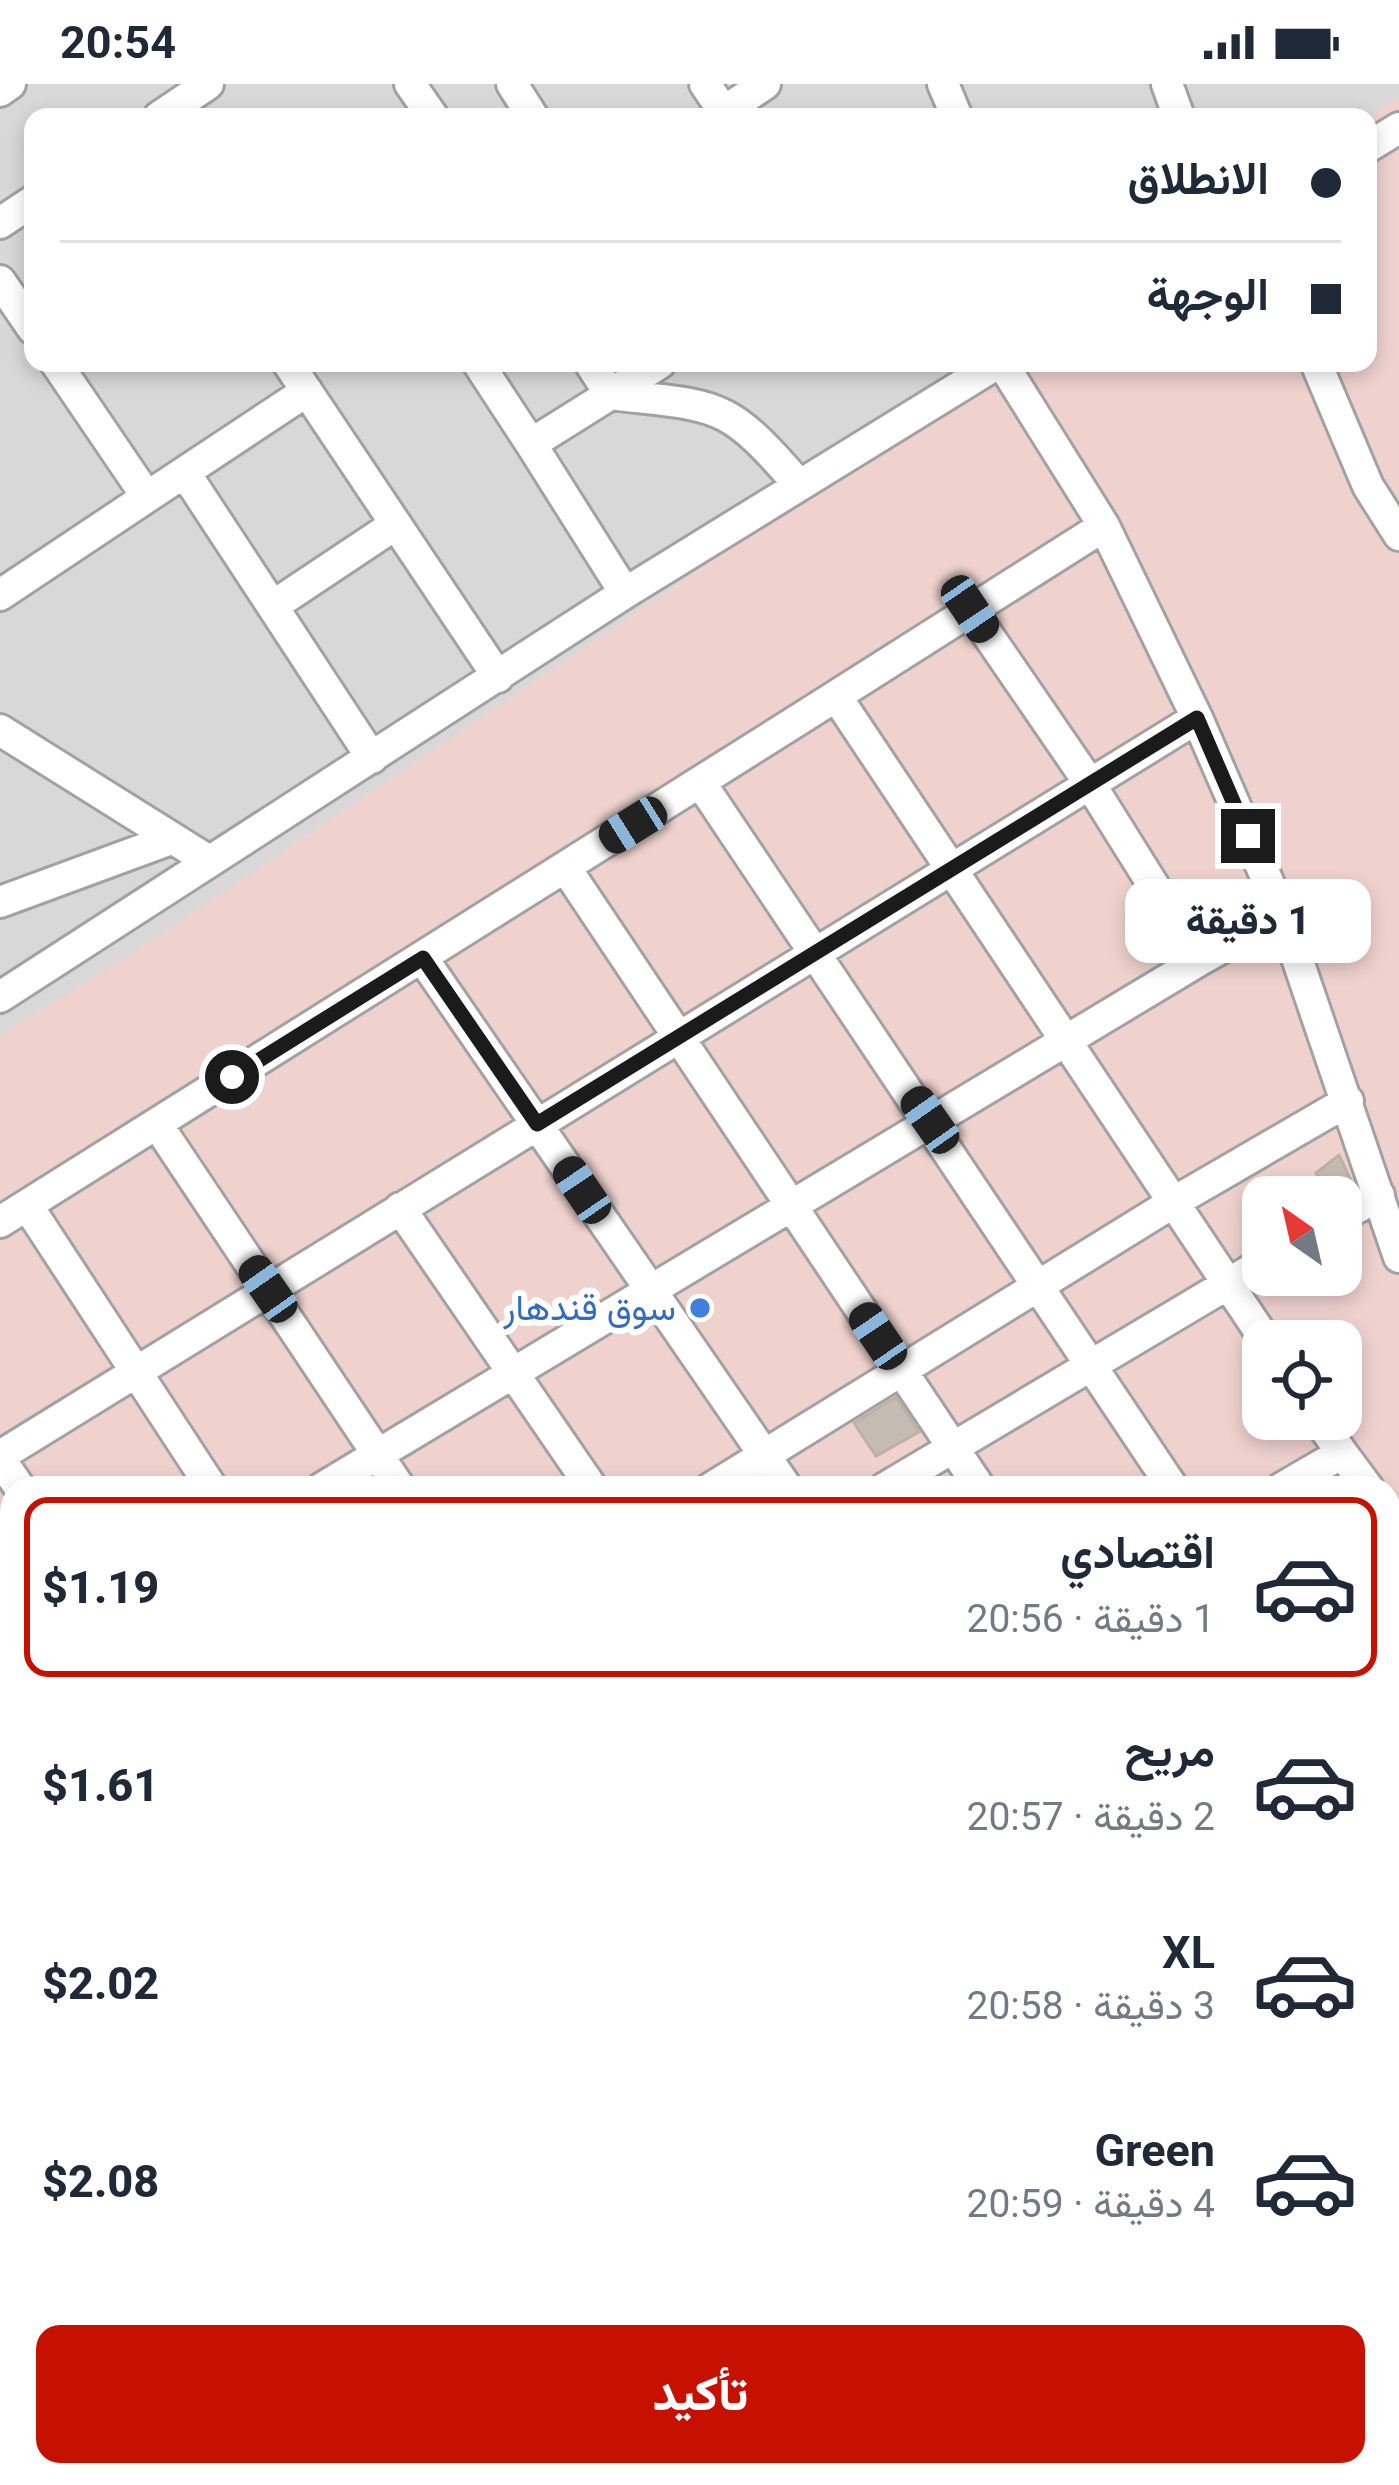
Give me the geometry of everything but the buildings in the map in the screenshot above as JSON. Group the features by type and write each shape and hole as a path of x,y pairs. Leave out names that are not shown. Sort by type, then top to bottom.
{"street":[{"path":"0,91 10,84"},
{"path":"172,108 208,84"},
{"path":"729,108 765,84"},
{"path":"0,280 24,316"},
{"path":"69,372 147,497"},
{"path":"294,372 498,677"},
{"path":"484,372 625,593"},
{"path":"596,372 610,394 719,410 753,432 799,485"},
{"path":"532,444 645,372"},
{"path":"0,997 625,593 985,372"},
{"path":"1006,372 1104,526 1197,718 1282,914 1399,1257"},
{"path":"1320,372 1368,486 1399,535"},
{"path":"0,595 307,392"},
{"path":"185,473 372,758"},
{"path":"273,606 396,524"},
{"path":"0,1222 1104,526"},
{"path":"970,609 1090,784 1200,960"},
{"path":"836,696 1252,1320"},
{"path":"0,1457 1197,718"},
{"path":"0,730 209,861"},
{"path":"700,782 1166,1476"},
{"path":"0,902 171,839"},
{"path":"565,867 972,1476"},
{"path":"341,1476 1066,1038 1282,914"},
{"path":"423,958 779,1476"},
{"path":"730,1476 1174,1202 1348,1101"},
{"path":"157,1124 392,1476"},
{"path":"1362,1205 1378,1195"},
{"path":"27,1205 204,1476"},
{"path":"400,1208 584,1476"},
{"path":"905,1476 1242,1276"},
{"path":"1333,1440 1359,1476"},
{"path":"1303,1476 1342,1453"}],"shaded area":[{"name":"سوق قندهار","path":"0,84 1399,84 1399,1476 0,1476"},
{"name":"سوق قندهار","path":"1399,96 1399,1476 0,1476 0,1035 133,953 991,372 1377,372 1377,111"}],"place":[{"name":"سوق قندهار","path":"700,1308"}],"route":[{"path":"232,1077 423,958 537,1124 1197,718 1248,836"}]}
